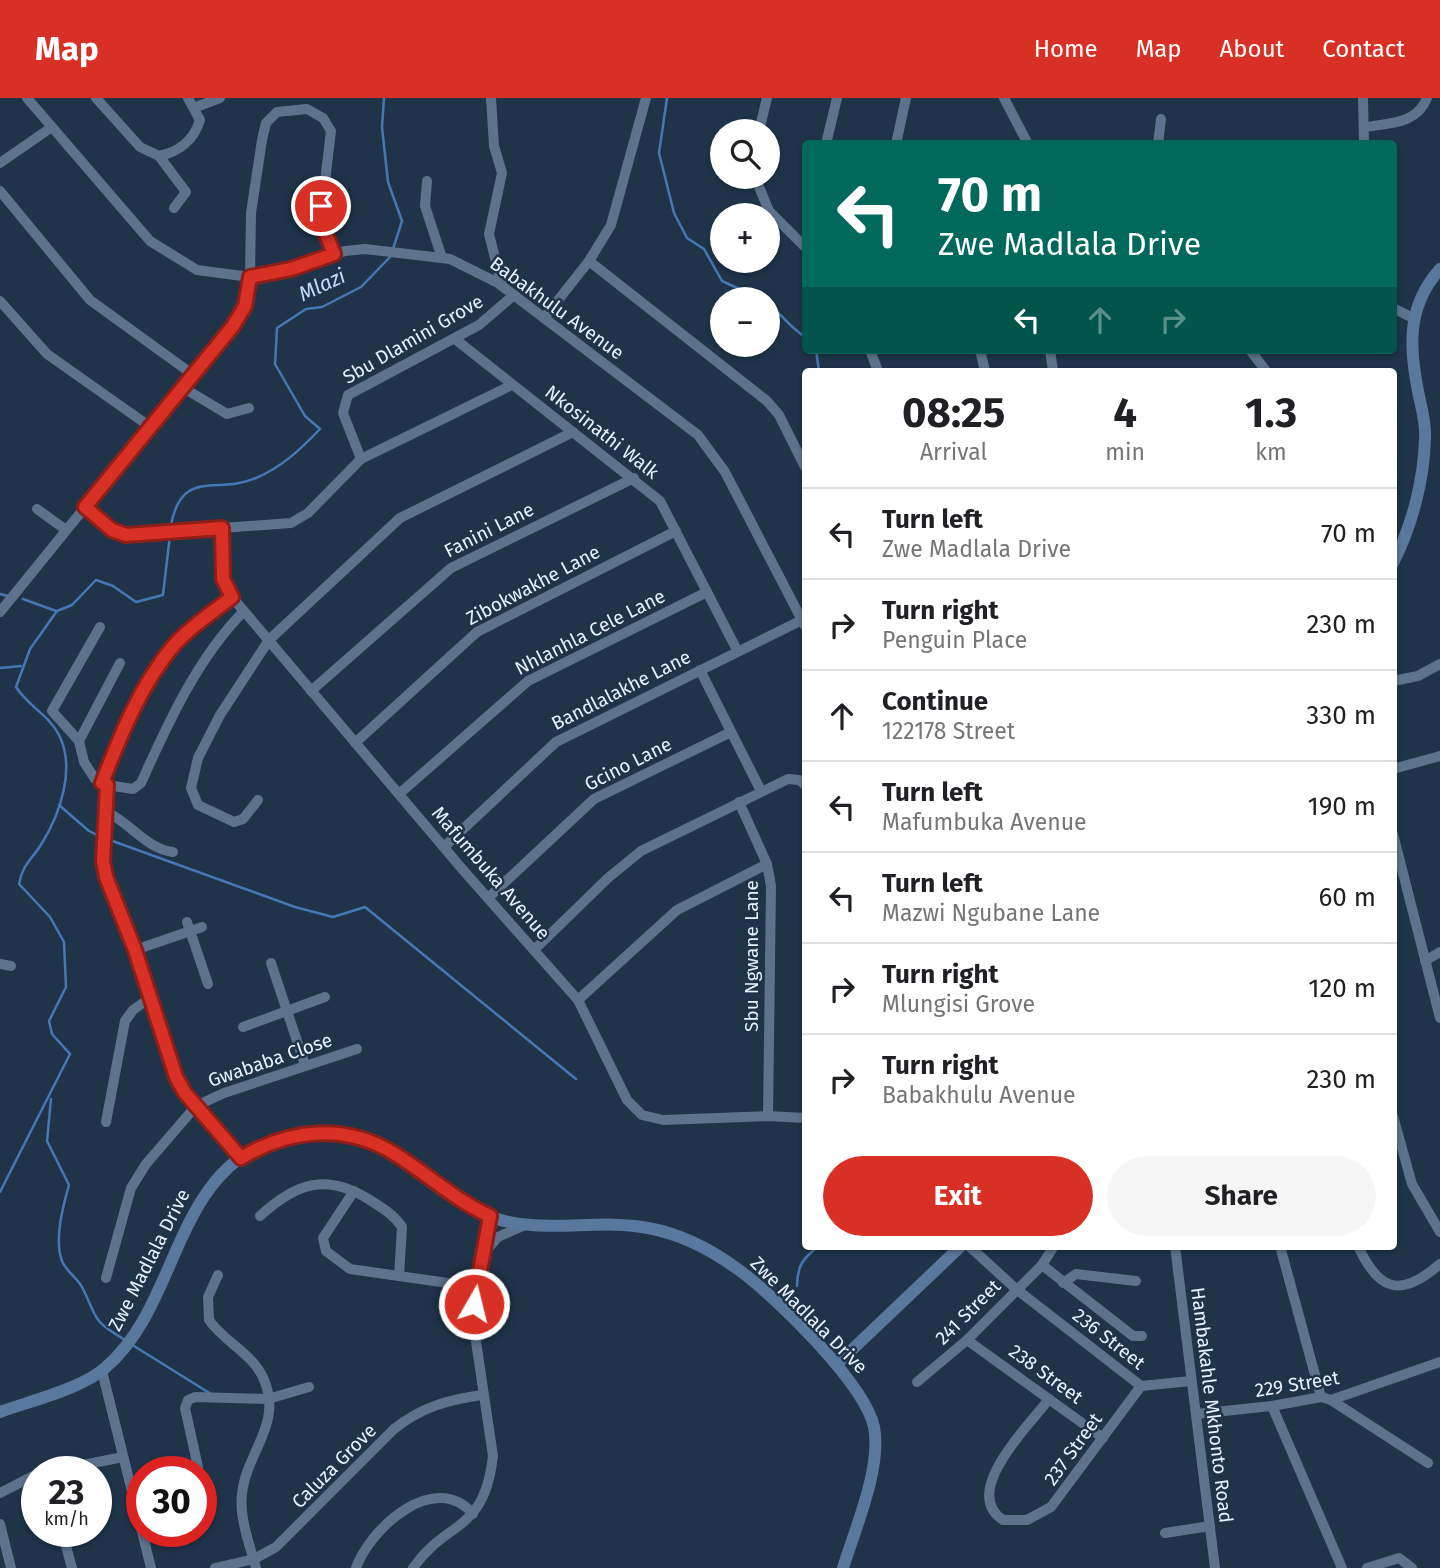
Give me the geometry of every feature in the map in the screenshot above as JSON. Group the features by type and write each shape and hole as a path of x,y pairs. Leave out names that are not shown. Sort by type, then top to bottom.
{"street":[{"name":"Babakhulu Avenue","path":"27,98 150,241 197,270 250,277 291,269 354,249 383,250 463,263 502,286 688,427 707,445 725,472 802,621"},
{"path":"96,98 140,147 159,156 186,192 174,208"},
{"path":"159,156 169,154 190,140 200,120 196,107 188,98"},
{"path":"196,107 220,98"},
{"path":"491,98 494,146 502,173 489,234 502,286"},
{"path":"544,318 589,261 611,225 646,98"},
{"path":"763,119 767,98"},
{"path":"828,140 837,98"},
{"path":"897,140 906,98"},
{"path":"1004,98 1026,140"},
{"path":"1363,98 1364,140"},
{"path":"1366,127 1407,119 1419,112 1427,98"},
{"path":"0,612 241,314 250,277 251,213 262,140 271,117 286,110 296,108 316,112 331,131 321,215 334,254"},
{"path":"1158,140 1161,119"},
{"path":"0,163 52,127"},
{"path":"427,181 425,206 442,258"},
{"path":"760,189 769,211 802,242"},
{"path":"0,191 90,300 192,374"},
{"path":"589,261 766,401 779,415 802,461"},
{"path":"1397,551 1416,499 1426,437 1413,369 1413,318 1424,290 1440,269"},
{"name":"Sbu Dlamini Grove","path":"361,459 343,412 348,395 456,339 487,319 514,295"},
{"path":"0,301 47,354 149,426"},
{"path":"1397,310 1413,318"},
{"name":"Nkosinathi Walk","path":"456,339 660,500 737,650"},
{"path":"1253,354 1264,368"},
{"path":"85,507 112,530 126,535 291,523 307,513 361,459 512,385"},
{"path":"181,387 227,414 249,408"},
{"path":"258,800 243,819 234,822 198,805 191,788 198,758 213,728 269,640 400,518 573,432"},
{"name":"Fanini Lane","path":"311,691 450,568 634,478"},
{"path":"37,509 66,530"},
{"name":"Mafumbuka Avenue","path":"222,528 223,579 232,597 578,1000 627,1100 642,1115 663,1120 768,1115 802,1118"},
{"name":"Zibokwakhe Lane","path":"355,743 483,628 676,531"},
{"name":"Nhlanhla Cele Lane","path":"399,794 528,681 707,592"},
{"path":"232,597 186,634 163,659 121,735 105,784 103,861 176,1077 196,1106 241,1158"},
{"path":"100,627 53,705 54,716 79,741 89,772 105,784 133,789 141,783 190,684 219,639 243,612"},
{"name":"Bandlalakhe Lane","path":"445,846 556,742 737,650 802,623"},
{"path":"79,741 120,663"},
{"path":"1397,680 1418,676 1440,664"},
{"path":"700,670 761,791"},
{"name":"Gcino Lane","path":"488,898 594,799 731,732"},
{"path":"1397,768 1440,756"},
{"path":"534,950 625,863 669,835 788,779 802,783"},
{"name":"Sbu Ngwane Lane","path":"739,802 767,864 771,886 768,1115"},
{"path":"105,811 130,826 151,846 173,852"},
{"path":"1397,850 1440,1018"},
{"path":"578,1000 677,910 767,864"},
{"path":"135,950 189,927 202,927"},
{"path":"189,927 208,984"},
{"path":"1425,961 1440,951"},
{"path":"271,963 305,1066"},
{"path":"0,964 11,966"},
{"path":"243,1027 325,997"},
{"path":"106,1122 125,1021 150,998"},
{"name":"Gwababa Close","path":"196,1106 224,1093 357,1049"},
{"path":"106,1278 131,1188 146,1164 196,1106"},
{"path":"1397,1130 1412,1184 1440,1232"},
{"name":"Zwe Madlala Drive","path":"0,1412 102,1371 140,1326 199,1200 225,1169 280,1138 308,1133 354,1137 396,1154 460,1201 490,1216 526,1224 615,1223 673,1233 710,1251 741,1272 837,1364 860,1393 869,1412 876,1446 874,1464 843,1568"},
{"path":"260,1216 279,1199 302,1187 327,1183 354,1191 393,1217 402,1227 399,1276"},
{"path":"354,1191 326,1230 323,1238 326,1251 350,1269 476,1287"},
{"path":"413,1568 425,1553 473,1514 484,1495 493,1456 473,1321 476,1287 490,1216"},
{"path":"482,1256 498,1237 526,1224"},
{"path":"837,1364 957,1250"},
{"name":"236 Street","path":"973,1250 1016,1289 1142,1386 1191,1381"},
{"name":"241 Street","path":"917,1382 967,1340 1042,1265 1051,1250"},
{"name":"Hambakahle Mkhonto Road","path":"1175,1250 1215,1568"},
{"path":"1281,1250 1326,1398 1428,1463"},
{"path":"1360,1250 1377,1278 1394,1286 1413,1284 1440,1264"},
{"path":"1042,1265 1132,1336 1142,1336"},
{"path":"1063,1283 1076,1274 1136,1281"},
{"path":"218,1275 208,1297 209,1320 255,1364 264,1380 268,1399 269,1423 242,1490 242,1508 255,1564"},
{"name":"238 Street","path":"967,1340 1103,1438"},
{"name":"229 Street","path":"1196,1414 1326,1398 1440,1362"},
{"path":"102,1371 151,1568"},
{"name":"237 Street","path":"1049,1399 995,1470 987,1495 995,1516 1014,1522 1042,1514 1060,1498 1142,1386"},
{"path":"196,1456 185,1408 188,1400 195,1396 268,1399 309,1387"},
{"name":"Caluza Grove","path":"215,1568 255,1564 284,1541 394,1429 412,1415 447,1400 482,1395"},
{"path":"1272,1406 1342,1568"},
{"path":"112,1459 123,1457"},
{"path":"0,1493 21,1482"},
{"path":"356,1568 370,1541 390,1519 416,1505 446,1497 466,1506 473,1514"},
{"path":"0,1524 11,1568"},
{"path":"1165,1534 1210,1526"},
{"path":"66,1547 72,1568"},
{"path":"1367,1568 1399,1558 1412,1568"}],"waterway":[{"name":"Mlazi","path":"384,98 382,127 388,182 402,221 393,249"},
{"path":"667,98 659,153 674,213 687,238 704,249 722,281 735,287"},
{"name":"Mlazi","path":"171,525 176,507 193,489 242,483 265,474 291,457 320,429 305,416 275,364 277,328 306,309 322,307 361,287 392,255"},
{"path":"780,315 802,335"},
{"path":"817,354 819,368"},
{"path":"0,1192 70,1054 52,1034 49,1021 66,987 64,942 50,917 19,884 25,866 49,831 60,805 66,776 64,748 55,728 16,687 30,649 57,611 72,605 96,580 113,586 136,602 163,595 170,535"},
{"path":"0,594 8,596"},
{"path":"23,599 56,611"},
{"path":"0,668 21,666"},
{"path":"59,805 89,831 101,837"},
{"path":"107,839 295,907 333,917 365,907 576,1079"},
{"path":"51,1099 47,1141 69,1185 59,1233 62,1261 82,1287 100,1323 125,1340"},
{"path":"797,1286 802,1263 814,1250"},
{"path":"134,1346 211,1394"}],"route":[{"path":"321,206 322,225 334,254 273,274 250,277 245,306 233,326 85,507 119,534 222,528 223,579 232,597 174,645 145,689 121,735 102,783 107,785 103,861 106,877 135,950 176,1077 185,1093 241,1158 280,1138 308,1133 354,1137 396,1154 460,1201 490,1216 474,1304"}]}
